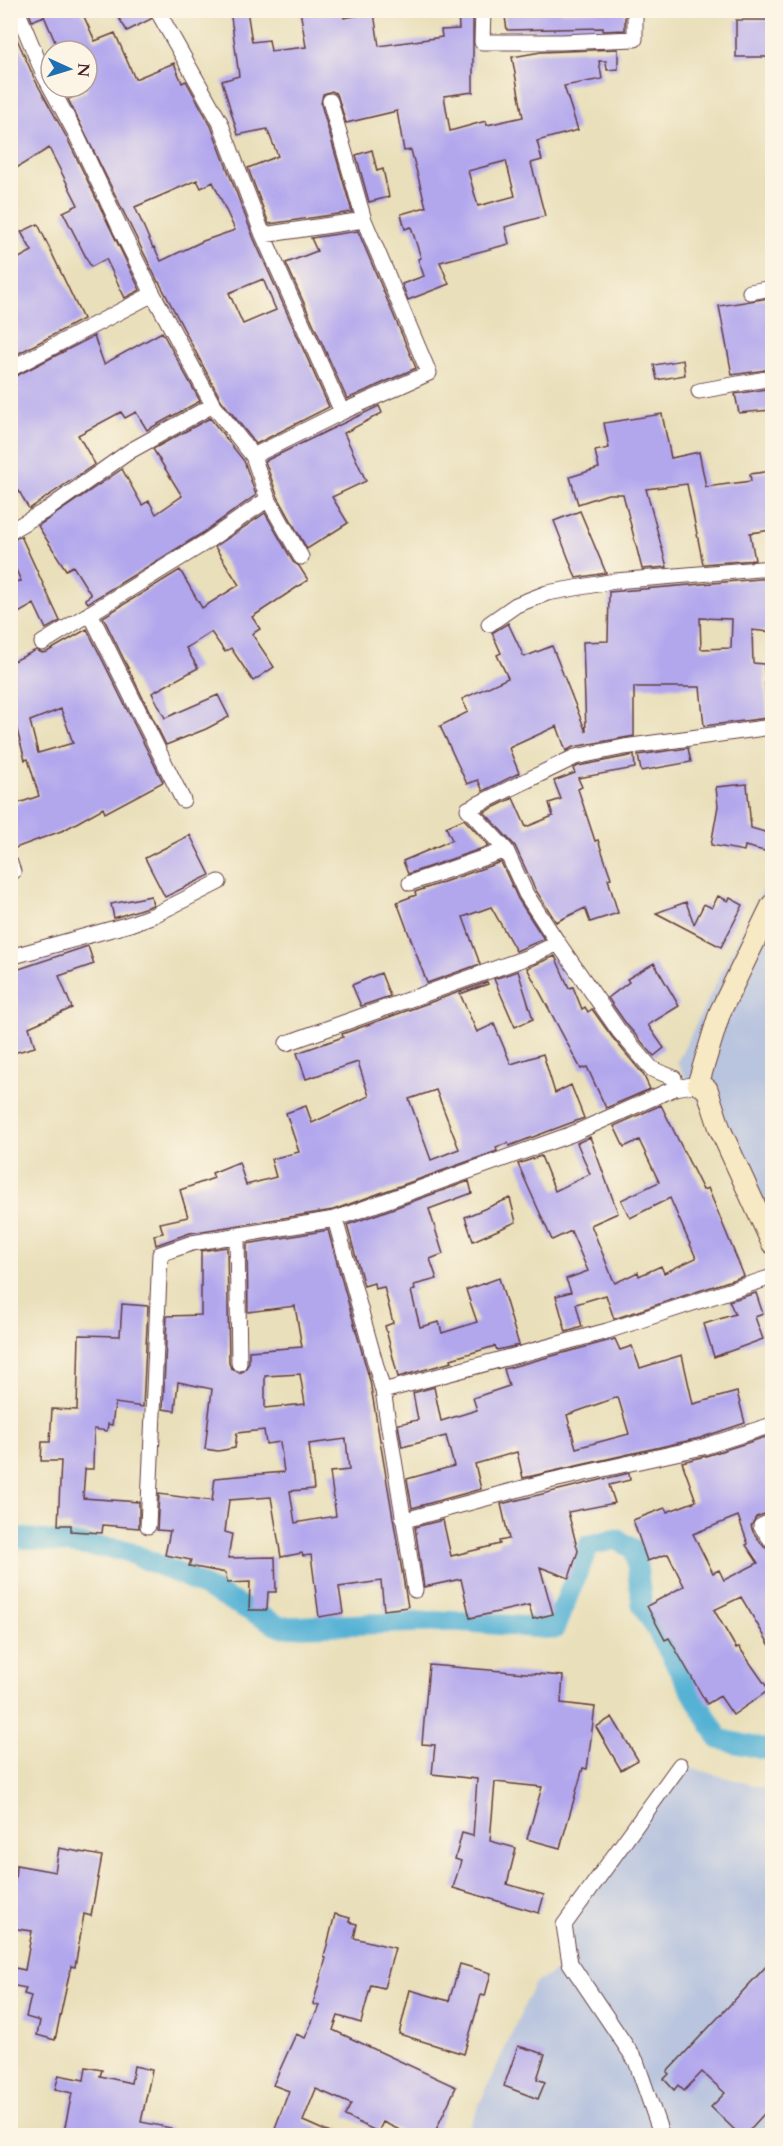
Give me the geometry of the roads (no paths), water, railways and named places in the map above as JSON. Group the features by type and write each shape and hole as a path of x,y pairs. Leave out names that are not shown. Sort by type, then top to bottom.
{"street":[{"path":"17,10 44,75 76,134 153,294 213,405 253,456 267,499 301,557"},
{"path":"157,10 220,122 263,235 342,412"},
{"path":"483,10 482,42 635,39 634,10"},
{"path":"253,456 342,412 429,373 364,220 330,101"},
{"path":"263,235 364,220"},
{"path":"750,292 772,288"},
{"path":"10,369 153,294"},
{"path":"699,391 772,378"},
{"path":"10,531 48,509 130,451 213,405"},
{"path":"42,643 207,542 267,499"},
{"path":"489,624 516,605 547,593 615,581 772,568"},
{"path":"90,613 183,800"},
{"path":"675,1088 674,1078 652,1069 619,1030 526,894 506,850 468,809 575,757 624,747 772,727"},
{"path":"410,883 506,850"},
{"path":"10,957 130,924 154,915 219,882"},
{"path":"698,1084 720,1012 772,905"},
{"path":"287,1043 531,956 558,943"},
{"path":"148,1527 160,1254 192,1243 335,1219 572,1134 675,1088 698,1084 707,1089 720,1129 772,1243"},
{"path":"335,1219 383,1391 415,1590"},
{"path":"237,1236 239,1363"},
{"path":"383,1391 607,1331 772,1277"},
{"path":"405,1520 549,1481 703,1447 772,1425"},
{"path":"772,1521 761,1526 772,1541"},
{"path":"663,2136 636,2061 570,1963 564,1925 680,1765"}],"waterway":[{"path":"10,1535 124,1550 184,1576 281,1627 455,1621 554,1629 589,1545 617,1539 635,1550 642,1604 719,1739 772,1751"}]}
